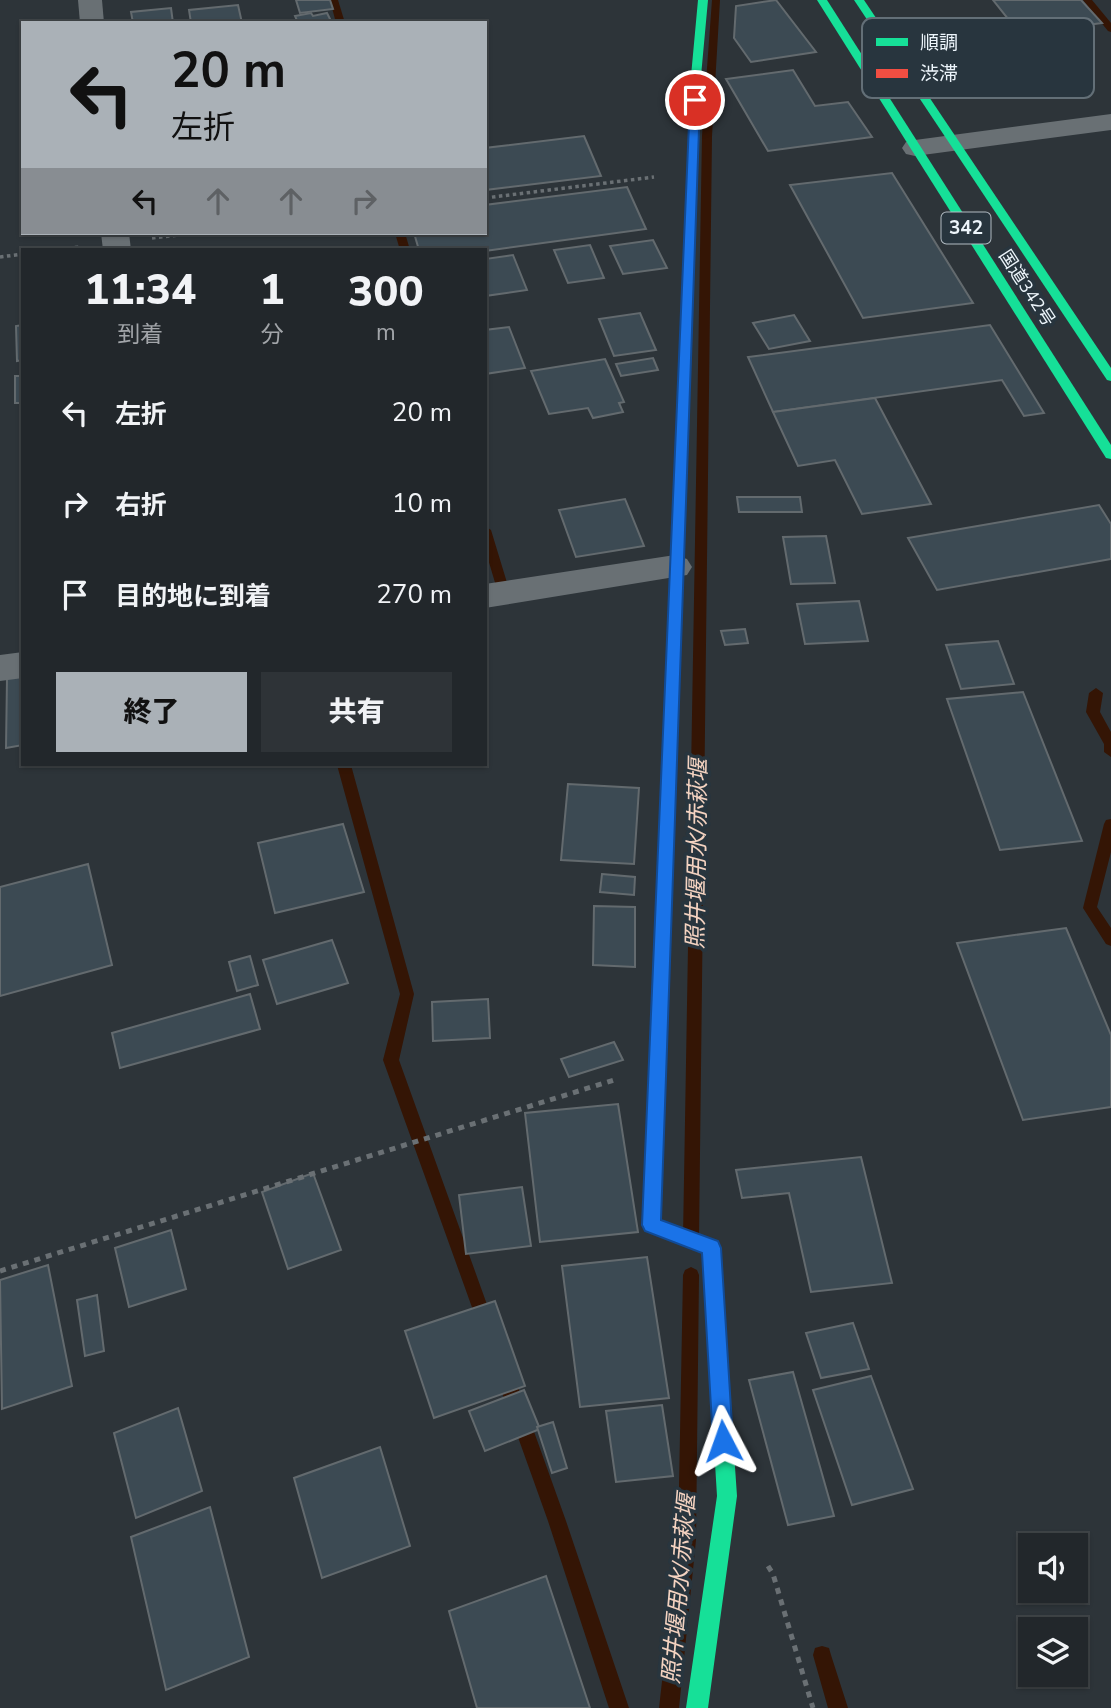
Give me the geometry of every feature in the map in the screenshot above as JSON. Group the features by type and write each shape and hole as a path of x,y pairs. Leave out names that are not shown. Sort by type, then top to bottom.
{"main road":[{"path":"697,1708 727,1496 711,1248 651,1225 659,1066 675,567 696,76 703,0"},
{"name":"国道342号","path":"822,0 862,64"},
{"name":"国道342号","path":"859,0 871,18"},
{"name":"国道342号","path":"884,98 1111,455"},
{"name":"国道342号","path":"925,98 1111,377"}],"street":[{"path":"90,0 92,21"},
{"path":"915,148 1111,122"},
{"path":"487,596 675,567"},
{"path":"0,668 21,665"}],"path":[{"path":"487,198 693,172"},
{"path":"0,257 21,254"},
{"path":"0,1271 659,1066"},
{"path":"766,1563 773,1574 813,1708"}],"building":[{"path":"296,0 330,0 333,9 300,13"},
{"path":"776,0 816,52 751,62 734,38 736,6"},
{"path":"993,0 1081,0 1102,23 1094,24 1094,18 1007,18"},
{"path":"238,5 242,21 191,21 189,10"},
{"path":"171,8 173,21 133,21 131,12"},
{"path":"327,13 331,21 297,21 295,16"},
{"path":"793,70 815,106 848,102 872,137 768,151 726,79"},
{"path":"584,136 601,176 487,190 487,148"},
{"path":"892,173 973,303 863,318 790,185"},
{"path":"627,187 646,229 487,251 487,248 418,248 415,235 487,235 487,205"},
{"path":"653,240 667,268 623,274 610,246"},
{"path":"590,245 604,278 568,283 554,250"},
{"path":"513,255 527,290 487,296 487,259"},
{"path":"640,313 656,350 614,356 599,319"},
{"path":"794,315 810,341 769,349 753,323"},
{"path":"21,325 21,360 17,361 16,326"},
{"path":"990,325 1044,413 1024,416 1002,380 773,412 748,357"},
{"path":"509,327 525,368 487,374 487,330"},
{"path":"653,358 658,370 621,376 616,364"},
{"path":"605,359 624,402 619,403 623,412 593,418 588,408 549,414 531,371"},
{"path":"15,376 21,376 21,403 15,403"},
{"path":"875,398 931,504 862,514 835,460 798,466 773,412"},
{"path":"737,497 800,497 802,512 739,512"},
{"path":"625,499 644,546 576,557 559,510"},
{"path":"1099,505 1111,524 1111,559 937,590 908,538"},
{"path":"826,536 835,583 791,584 783,537"},
{"path":"859,601 868,641 805,644 797,604"},
{"path":"745,629 748,643 725,645 721,631"},
{"path":"998,641 1014,684 961,689 946,645"},
{"path":"21,675 21,745 6,748 7,678"},
{"path":"1023,692 1082,841 1000,850 947,699"},
{"path":"568,784 639,788 634,864 561,860"},
{"path":"343,824 364,892 275,913 258,843"},
{"path":"88,864 112,965 0,996 0,887"},
{"path":"602,874 635,877 634,895 600,892"},
{"path":"594,906 635,907 635,967 593,965"},
{"path":"1066,928 1111,1035 1111,1107 1023,1120 957,943"},
{"path":"332,940 348,983 277,1004 263,960"},
{"path":"250,956 258,985 237,991 229,962"},
{"path":"250,994 260,1029 120,1068 112,1033"},
{"path":"488,999 490,1038 433,1041 432,1002"},
{"path":"614,1042 623,1060 569,1077 561,1059"},
{"path":"618,1104 638,1232 540,1242 525,1113"},
{"path":"861,1157 892,1283 811,1292 789,1193 742,1198 736,1170"},
{"path":"313,1173 341,1250 288,1269 262,1192"},
{"path":"522,1187 531,1246 466,1254 459,1195"},
{"path":"171,1230 186,1289 129,1307 115,1248"},
{"path":"647,1257 669,1398 580,1407 562,1266"},
{"path":"48,1265 72,1386 2,1409 0,1280"},
{"path":"97,1295 104,1351 85,1356 77,1300"},
{"path":"495,1301 525,1386 434,1418 405,1331"},
{"path":"853,1323 869,1369 821,1378 806,1333"},
{"path":"793,1372 834,1516 788,1525 749,1380"},
{"path":"871,1376 913,1489 852,1505 813,1390"},
{"path":"524,1390 540,1429 485,1451 469,1411"},
{"path":"662,1405 673,1476 616,1482 606,1411"},
{"path":"178,1408 202,1491 136,1518 114,1433"},
{"path":"553,1422 567,1468 552,1473 537,1427"},
{"path":"380,1447 410,1546 322,1578 294,1478"},
{"path":"210,1507 249,1657 166,1690 131,1537"},
{"path":"546,1576 590,1708 477,1708 449,1611"}],"waterway":[{"path":"334,0 340,21"},
{"name":"照井堰用水/赤萩堰","path":"691,1237 707,136 716,0"},
{"path":"1087,0 1111,29"},
{"path":"401,235 404,248"},
{"path":"487,537 506,599 487,602"},
{"path":"1096,693 1093,712 1111,744 1111,752"},
{"path":"344,766 407,994 391,1060 486,1324"},
{"path":"1111,824 1090,908 1111,940"},
{"name":"照井堰用水/赤萩堰","path":"669,1708 687,1540 691,1275"},
{"path":"504,1373 619,1708"},
{"path":"822,1655 838,1708"}],"traffic: fast":[{"path":"674,645 696,76 703,0"},
{"path":"822,0 862,63"},
{"path":"859,0 871,18"},
{"path":"884,98 1111,455"},
{"path":"925,98 1111,377"},
{"path":"661,974 651,1225 711,1248 727,1496 697,1708"}],"traffic: jam":[{"path":"661,974 674,645"}],"route":[{"path":"695,100 651,1225 711,1248 723,1441"}]}
